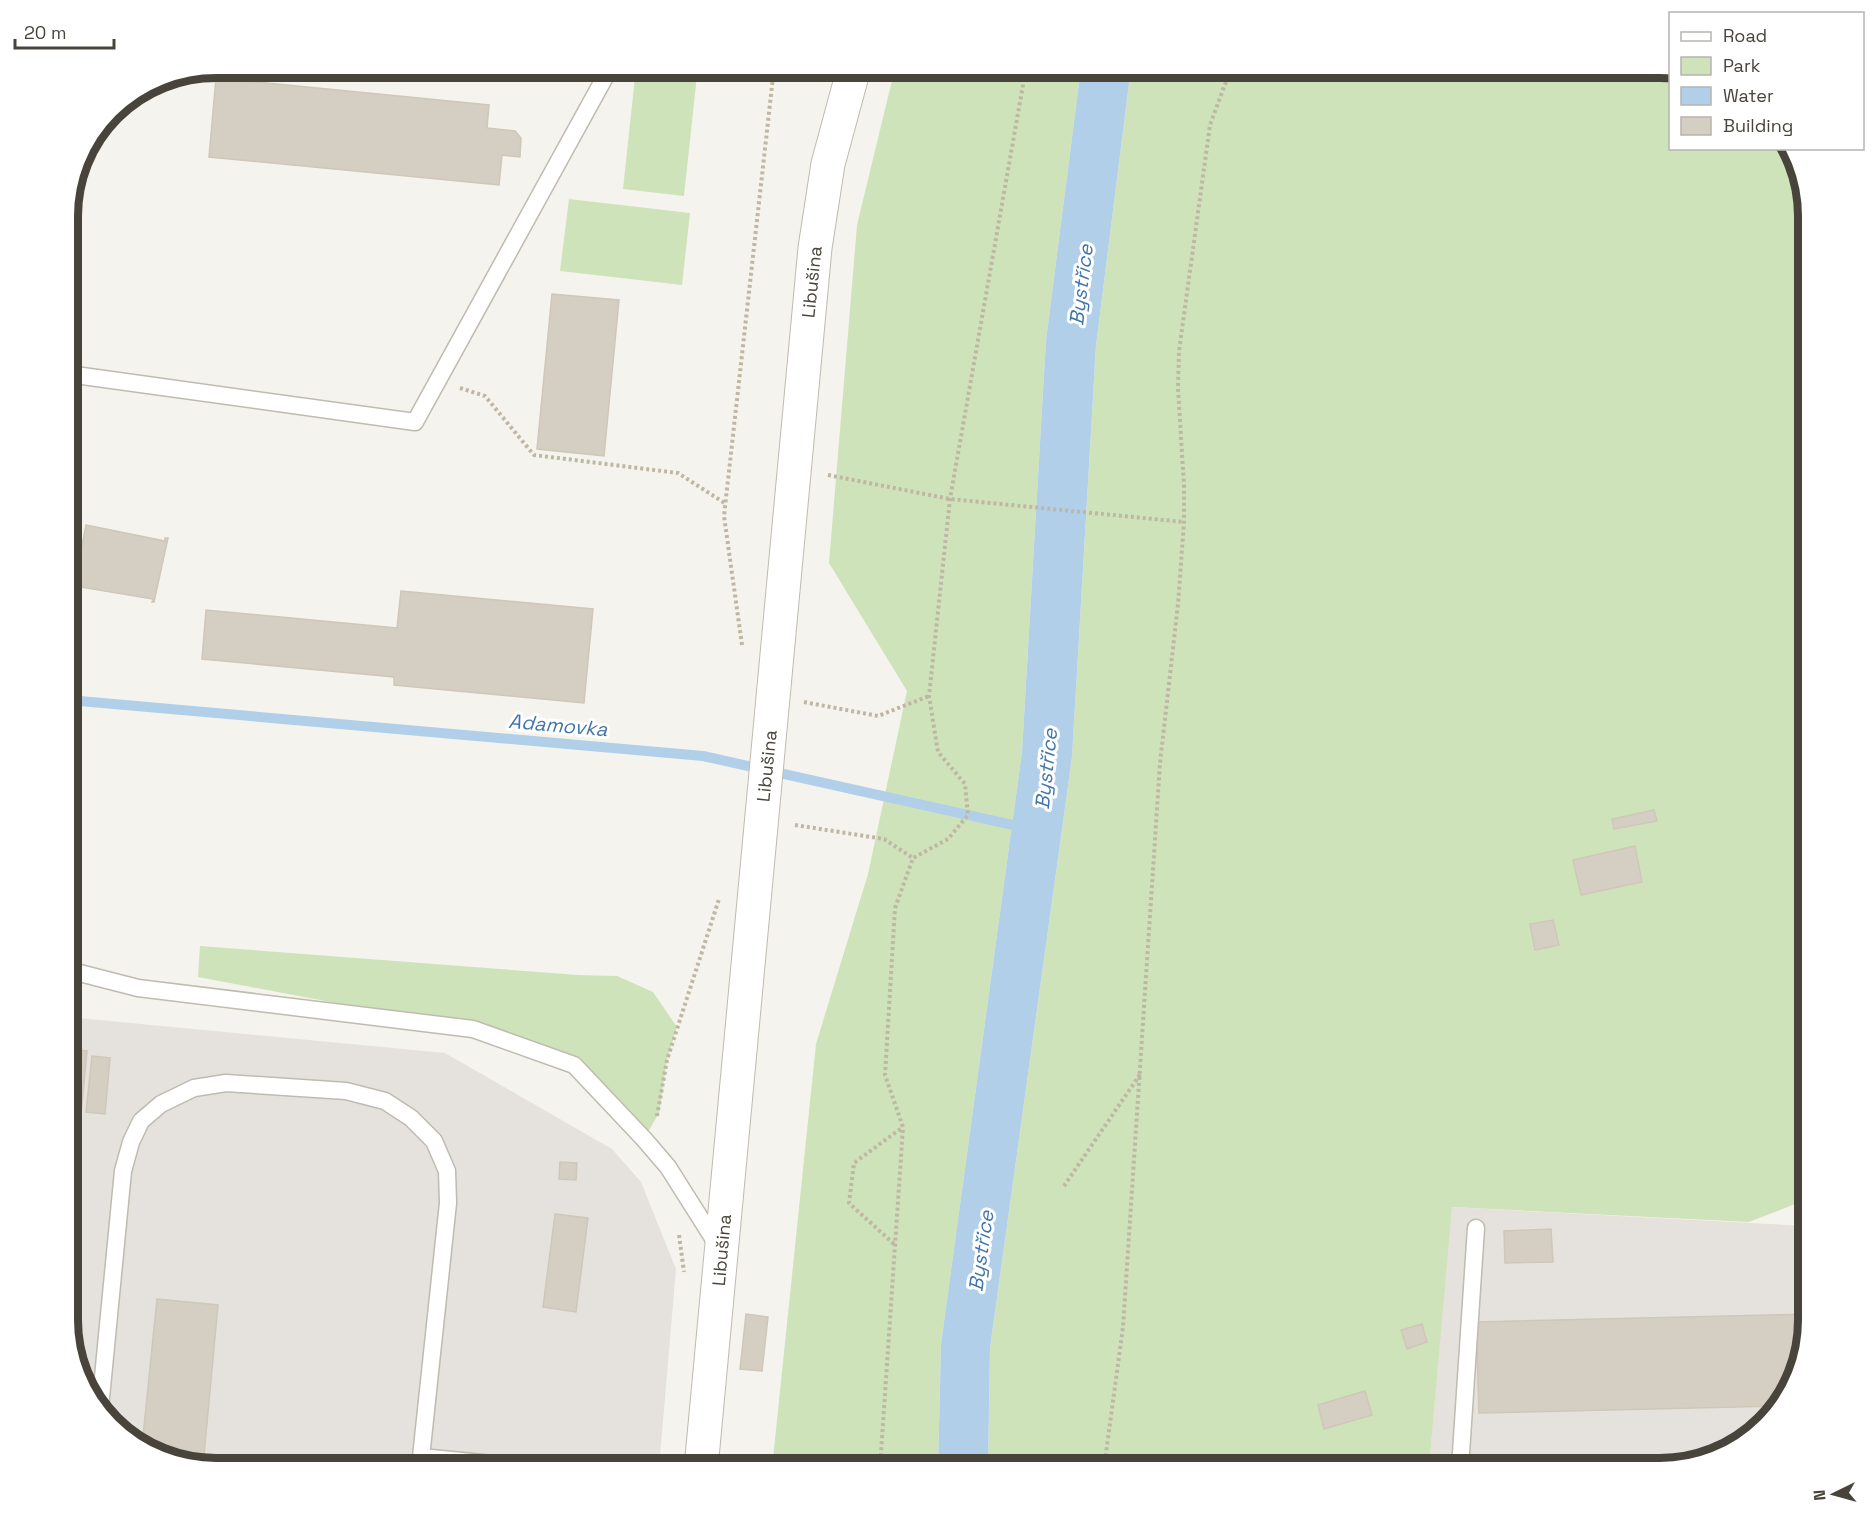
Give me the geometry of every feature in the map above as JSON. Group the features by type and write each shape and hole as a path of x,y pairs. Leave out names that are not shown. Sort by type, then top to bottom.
{"street":[{"name":"Libušina","path":"702,1458 815,248 826,174 844,99 851,78"}],"lane":[{"path":"78,375 415,422 605,78"},
{"path":"78,973 138,988 473,1029 574,1065 668,1167 722,1252"},
{"path":"101,1396 123,1171 131,1142 141,1121 161,1104 194,1088 226,1083 346,1090 385,1101 411,1118 434,1141 447,1171 448,1203 422,1458"},
{"path":"1461,1458 1476,1228"}],"path":[{"path":"743,655 732,561 724,516 773,78"},
{"path":"881,1458 903,1126 885,1075 895,908 913,858 948,838 968,815 965,784 938,752 929,696 950,499 1024,78"},
{"path":"1105,1458 1123,1327 1159,774 1178,604 1184,522 1178,388 1179,351 1210,125 1228,78"},
{"path":"438,381 485,396 534,455 678,473 726,504"},
{"path":"795,468 950,499 1184,522"},
{"path":"774,697 878,716 929,696"},
{"path":"762,813 884,839 913,858"},
{"path":"644,1139 659,1113 667,1060 720,895"},
{"path":"1064,1186 1141,1072"},
{"path":"894,1244 849,1203 854,1164 903,1126"}],"shaded area":[{"path":"78,1018 445,1053 612,1149 641,1182 676,1269 660,1458 216,1458 189,1455 155,1444 139,1435 112,1411 92,1381 81,1347 78,1329"},
{"path":"1451,1207 1798,1225 1798,1320 1797,1338 1791,1364 1780,1389 1764,1411 1737,1435 1713,1447 1678,1457 1430,1458"}],"green space":[{"path":"635,78 697,78 684,196 623,189"},
{"path":"893,78 1080,78 1046,340 1022,752 941,1344 938,1458 773,1458 816,1044 868,874 907,691 829,563 857,225"},
{"path":"1130,78 1669,78 1669,150 1781,150 1791,172 1797,198 1798,216 1798,1203 1749,1222 1452,1207 1430,1458 988,1458 990,1348 1072,757 1096,345"},
{"path":"569,199 690,213 682,285 560,271"},
{"path":"200,946 578,975 617,976 653,992 677,1027 667,1060 659,1113 644,1139 574,1065 473,1029 198,977"}],"water":[{"name":"Bystřice","path":"1080,78 1130,78 1096,345 1072,757 990,1348 988,1458 938,1458 941,1344 1022,752 1046,340"}],"building":[{"path":"216,78 489,105 487,128 515,131 521,138 520,157 502,155 499,185 209,157"},
{"path":"552,294 619,300 604,456 537,449"},
{"path":"86,525 165,541 165,538 168,538 154,602 152,602 153,599 78,587 78,566"},
{"path":"401,591 593,609 584,703 394,685 394,677 202,659 206,610 397,628"},
{"path":"1654,810 1657,821 1614,829 1612,819"},
{"path":"1635,846 1642,882 1581,895 1573,860"},
{"path":"1553,920 1559,945 1535,950 1530,924"},
{"path":"78,1050 87,1051 78,1144"},
{"path":"92,1056 110,1058 105,1114 86,1112"},
{"path":"560,1162 577,1163 576,1180 559,1179"},
{"path":"555,1214 588,1218 576,1312 543,1307"},
{"path":"1551,1229 1553,1262 1505,1263 1504,1231"},
{"path":"157,1299 218,1305 204,1455 172,1451 143,1437"},
{"path":"746,1314 768,1317 762,1371 740,1369"},
{"path":"1798,1314 1797,1338 1791,1364 1780,1389 1767,1406 1479,1413 1476,1322"},
{"path":"1422,1324 1427,1342 1407,1349 1401,1330"},
{"path":"1365,1391 1372,1415 1324,1429 1318,1405"}],"waterway":[{"name":"Adamovka","path":"78,701 703,756 1026,828"}]}
